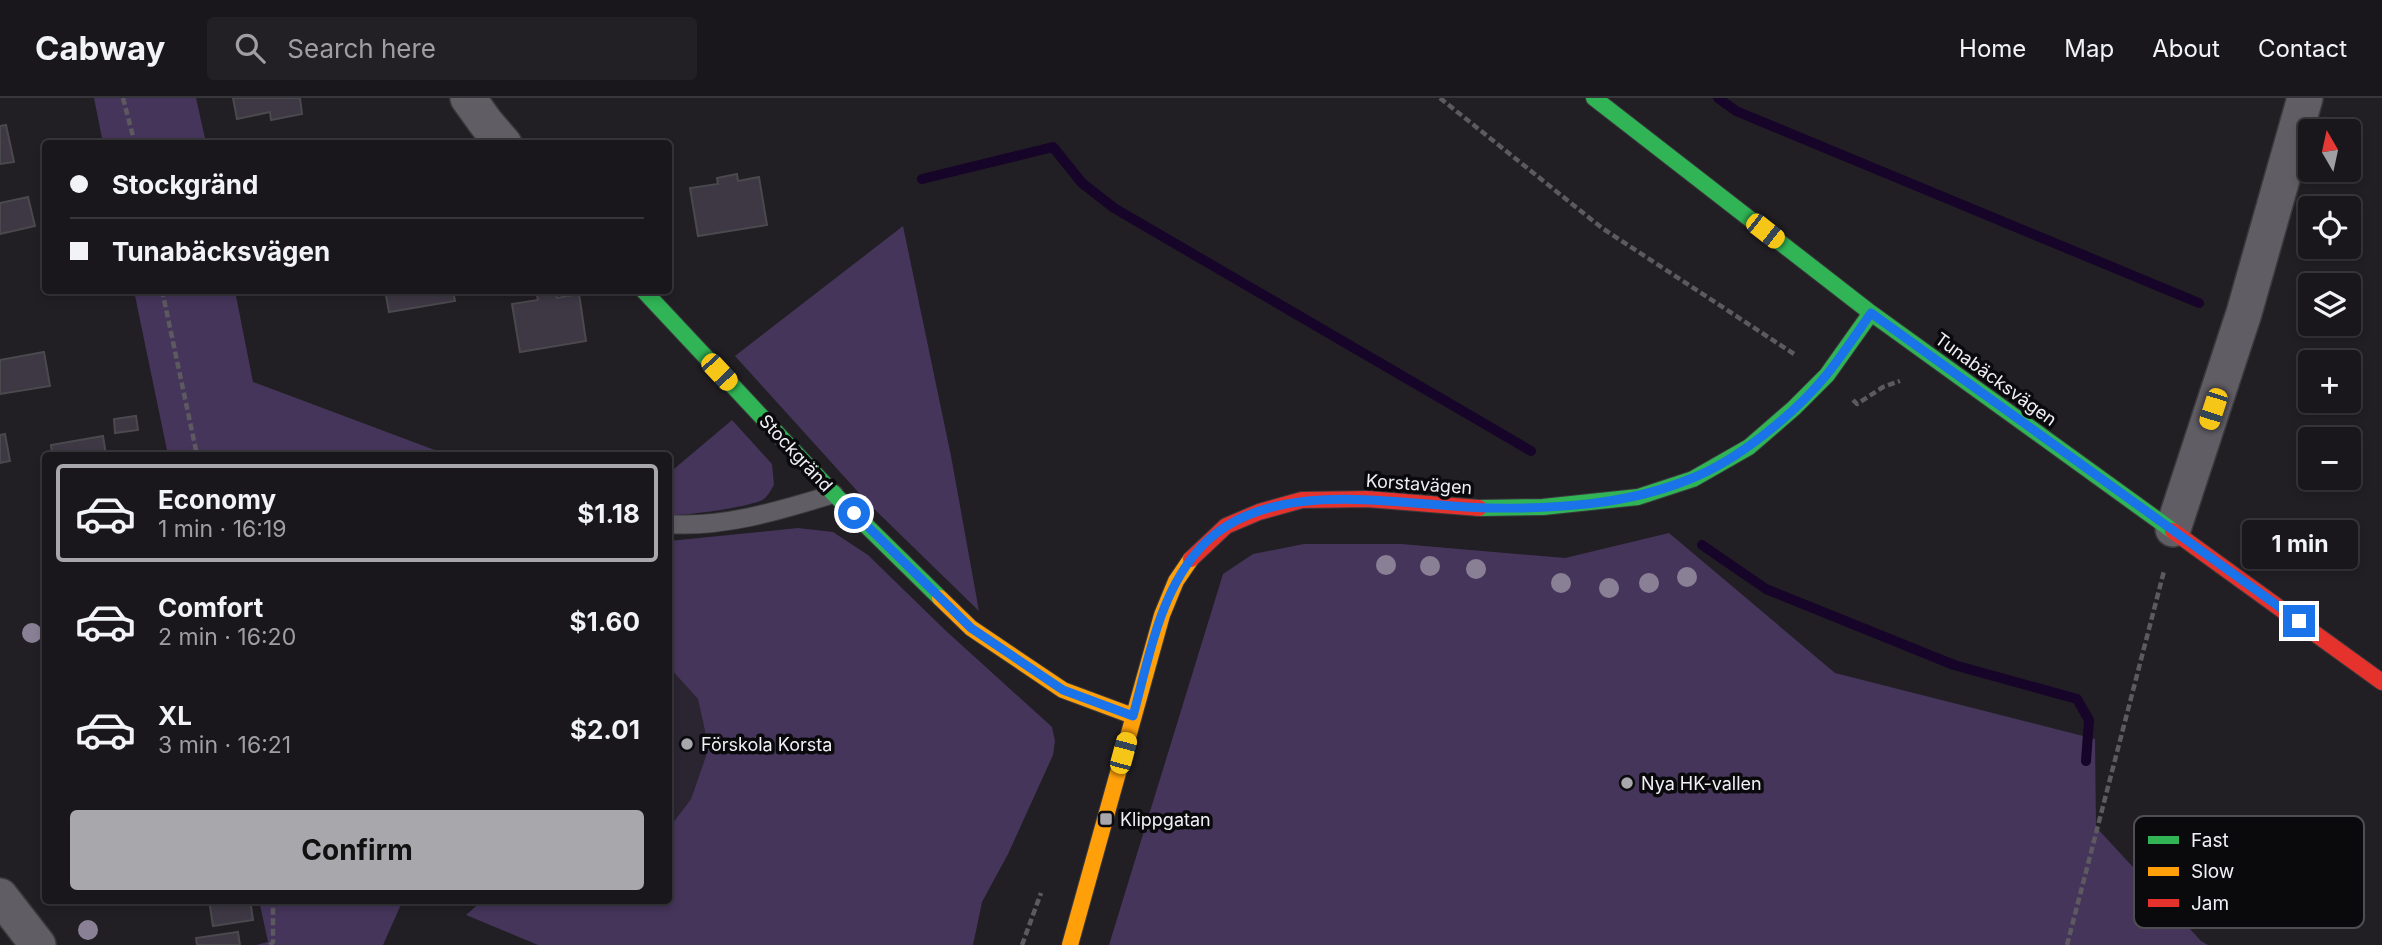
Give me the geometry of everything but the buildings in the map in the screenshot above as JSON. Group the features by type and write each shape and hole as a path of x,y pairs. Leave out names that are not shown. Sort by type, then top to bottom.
{"street":[{"path":"468,98 501,140"},
{"name":"Tunabäcksvägen","path":"1594,98 1871,313 2174,529 2382,682"},
{"path":"2174,529 2244,313 2305,98"},
{"name":"Stockgränd","path":"647,294 834,494 971,628 1063,690 1133,716"},
{"name":"Korstavägen","path":"1070,945 1162,615 1176,581 1196,552 1226,526 1259,512 1302,500 1367,499 1485,508 1543,507 1638,497 1693,479 1749,447 1794,408 1827,375 1871,313"},
{"path":"0,895 38,945"}],"lane":[{"path":"672,524 736,520 834,494"}],"path":[{"path":"123,98 134,140"},
{"path":"1440,98 1602,228 1827,375 1857,404 1883,387 1905,380"},
{"path":"163,294 196,452"},
{"path":"2067,945 2174,529"},
{"path":"270,945 273,942 273,904"}],"shaded area":[{"path":"94,98 196,98 205,140 102,140"},
{"path":"903,226 951,456 979,611 868,503 735,356"},
{"path":"135,294 236,294 253,382 440,452 167,452"},
{"path":"732,420 772,464 774,485 764,499 757,502 672,515 672,471"},
{"path":"798,528 833,532 868,555 945,630 1052,727 1055,741 1053,755 1008,854 982,902 973,945 538,945 466,915 478,904 672,904 672,824 691,799 706,756 705,731 698,699 672,670 672,541"},
{"name":"Nya HK-vallen","path":"1669,533 1835,673 2095,739 2096,827 2134,868 2134,928 2189,928 2208,945 1109,945 1223,574 1253,554 1304,544 1401,544 1565,558"},
{"name":"Förskola Korsta","path":"672,670 698,699 705,731 706,756 691,799 672,824"},
{"path":"260,904 401,904 383,945 256,945 268,942"}],"waterway":[{"path":"1718,98 1736,111 2199,303"},
{"path":"922,179 1053,147 1082,183 1114,208 1531,451"},
{"path":"1702,545 1766,589 1954,665 2077,699 2089,720 2086,761"}],"traffic: fast":[{"path":"1594,98 1871,313 2173,531"},
{"path":"647,294 834,494 940,598"},
{"path":"1479,508 1543,507 1638,497 1693,479 1749,447 1794,408 1827,375 1871,313"}],"traffic: slow":[{"path":"1070,945 1162,615 1176,581 1191,559"},
{"path":"940,598 971,628 1063,690 1133,716"}],"traffic: jam":[{"path":"1191,559 1226,526 1259,512 1302,500 1367,499 1479,508"},
{"path":"2173,531 2382,682"}],"place":[{"name":"Förskola Korsta","path":"687,744"},
{"name":"Nya HK-vallen","path":"1627,783"},
{"name":"Klippgatan","path":"1106,819"}],"route":[{"path":"854,513 971,628 1063,690 1133,716 1162,615 1176,581 1196,552 1226,526 1259,512 1302,500 1367,499 1485,508 1543,507 1638,497 1693,479 1749,447 1794,408 1827,375 1871,313 2299,621"}]}
